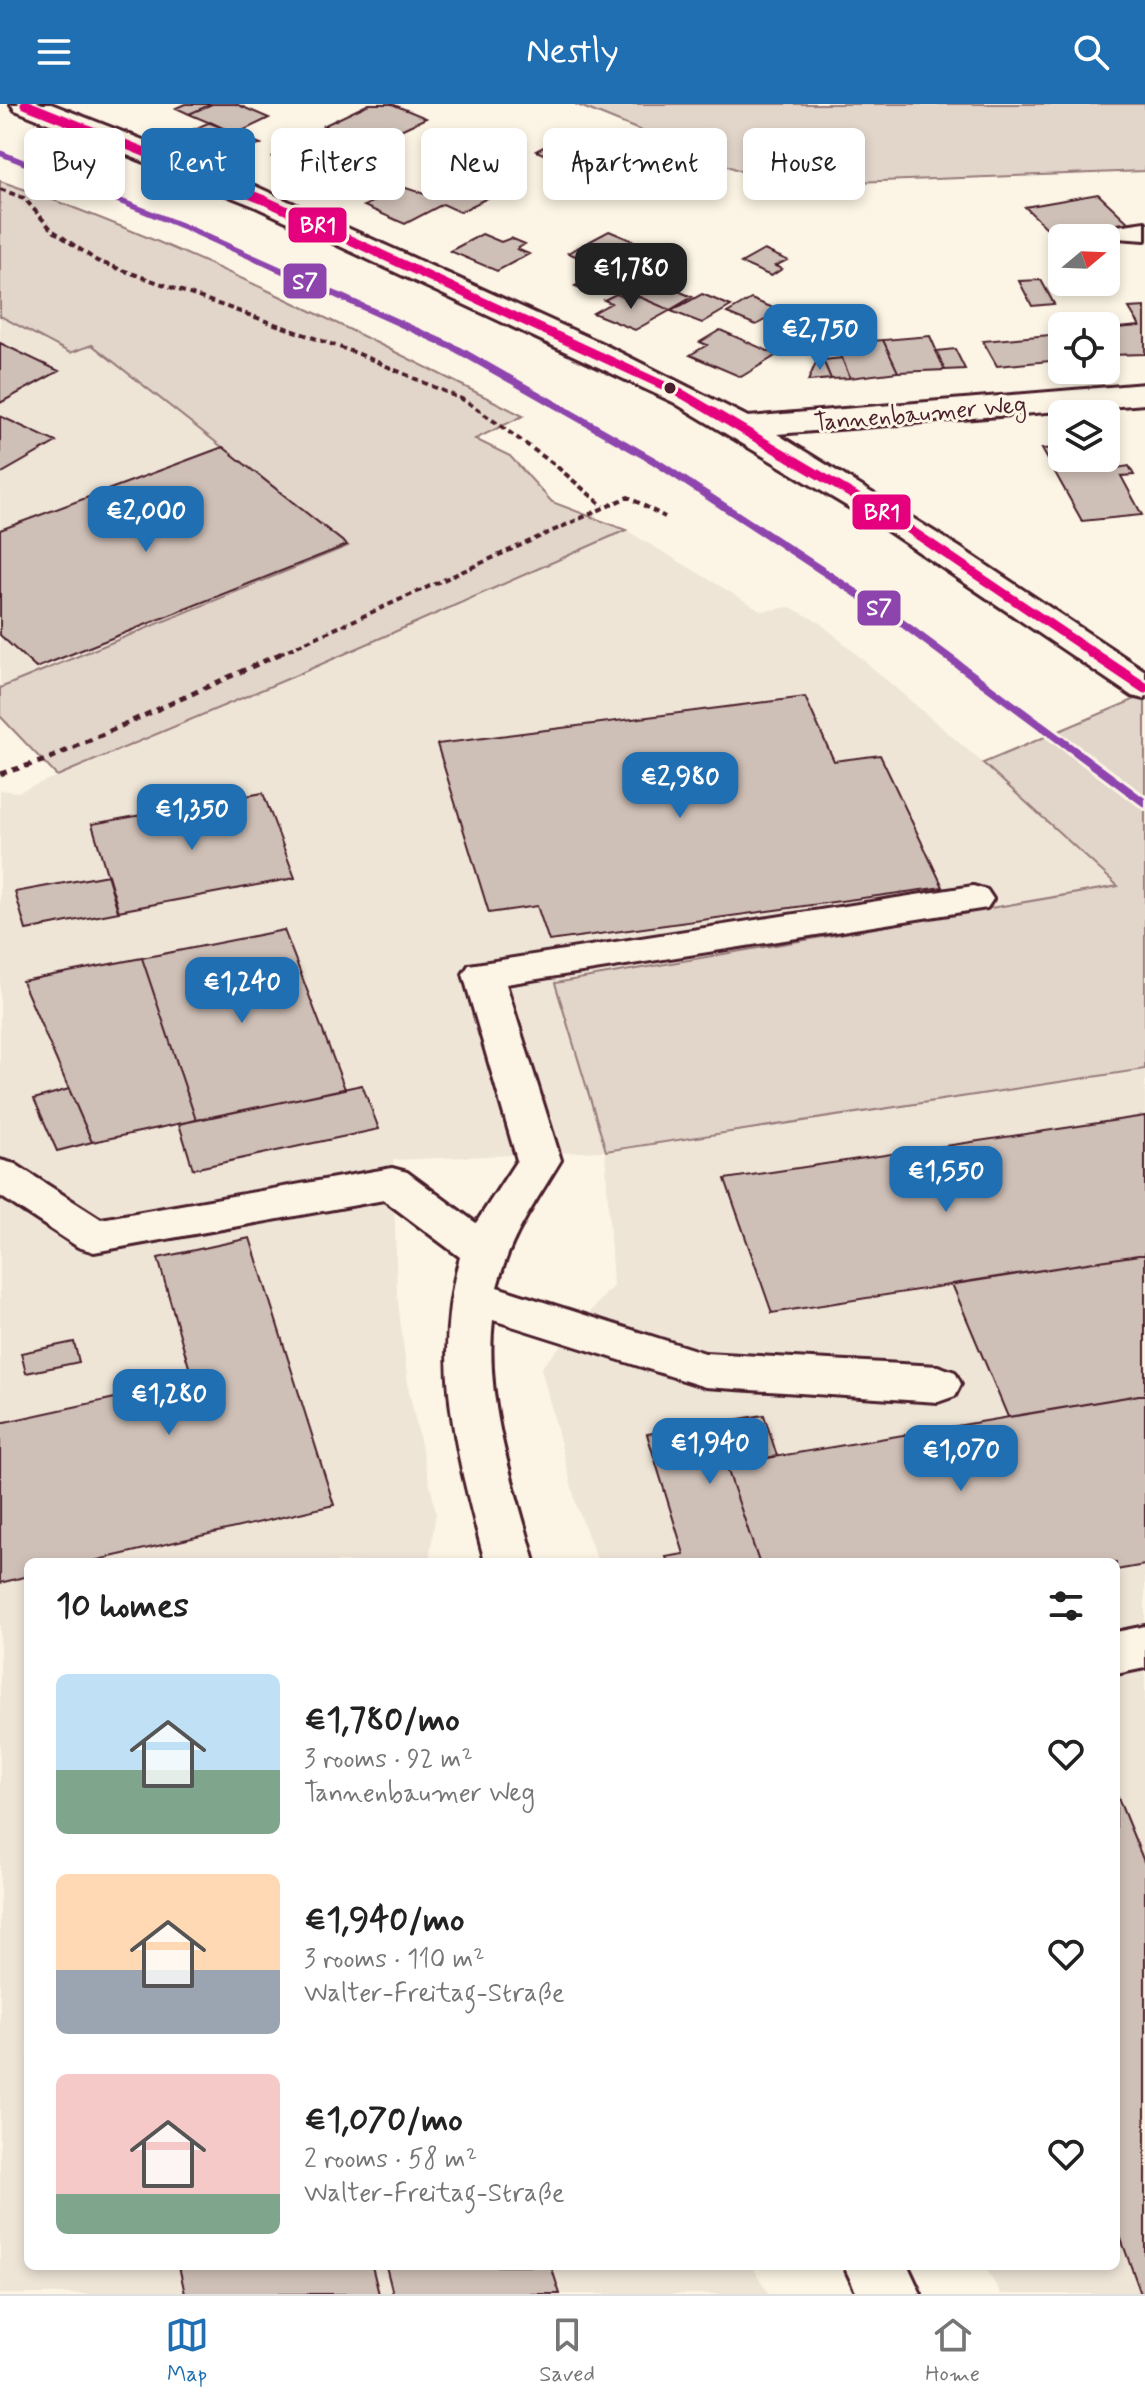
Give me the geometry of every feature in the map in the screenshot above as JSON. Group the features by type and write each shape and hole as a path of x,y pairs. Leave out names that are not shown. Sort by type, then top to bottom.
{"street":[{"name":"Tannenbaumer Weg","path":"25,104 163,156 340,232 664,385 743,427 992,582 1145,688"},
{"name":"Tannenbaumer Weg","path":"743,427 1145,394"},
{"path":"509,1558 480,1450 469,1359 471,1296 484,1252 539,1160 483,974 973,899"},
{"path":"0,1175 94,1236 392,1183 484,1252"},
{"path":"471,1296 705,1370 938,1384"},
{"path":"1120,1652 1145,1647"},
{"path":"876,2270 891,2294"}],"path":[{"path":"0,189 24,198 52,230 97,261 344,349 466,401 555,465 603,506"},
{"path":"0,774 46,760 603,506 628,497 665,517"}],"shaded area":[{"path":"575,104 1145,104 1145,171 865,182 865,128 743,128 743,172 727,166 727,128 634,128"},
{"path":"0,181 24,190 24,200 53,200 200,260 331,320 523,416 475,439 510,456 552,502 626,530 57,776 0,716 0,688 348,546 92,345 70,353 0,316"},
{"path":"0,316 70,353 92,345 349,546 0,688"},
{"path":"626,530 762,611 790,607 819,622 983,763 1119,886 556,983 606,1151 1145,1069 1145,2294 1001,2294 986,2270 1120,2270 1120,1558 596,1558 577,1507 541,1368 613,1286 605,1151 393,1160 397,1293 409,1391 436,1512 430,1558 24,1558 24,2270 754,2270 769,2294 0,2294 0,790 18,792 292,677"},
{"path":"1145,695 1145,1069 606,1151 555,983 1118,886 983,763"}],"building":[{"path":"185,104 212,104 189,114 176,108"},
{"path":"212,104 236,104 269,118 248,128 222,128 189,114"},
{"path":"369,104 392,104 426,118 405,128 323,126"},
{"path":"210,122 223,128 196,128"},
{"path":"405,188 421,193 421,200 483,200 460,212 443,204 405,224 364,206 376,200 405,200"},
{"path":"1098,194 1131,225 1048,224 1048,229 1025,207"},
{"path":"609,231 645,246 604,268 568,253"},
{"path":"482,234 501,242 511,238 525,244 517,249 529,254 497,271 450,251"},
{"path":"764,250 787,260 775,266 782,269 771,276 741,263"},
{"path":"600,273 614,279 589,292 575,286"},
{"path":"653,280 692,297 670,310 630,293"},
{"path":"1041,280 1054,304 1032,306 1019,281"},
{"path":"630,293 671,310 635,330 593,313 611,303 604,300 616,294 622,296"},
{"path":"702,294 731,306 702,323 671,311"},
{"path":"751,299 781,311 756,325 727,313"},
{"path":"1145,307 1145,354 1120,355 1120,328 1140,326 1129,308"},
{"path":"720,330 777,355 741,377 690,355 707,345 700,342"},
{"path":"1048,335 1048,361 997,366 983,341"},
{"path":"930,336 945,370 898,372 883,340"},
{"path":"883,340 898,372 850,378 836,344"},
{"path":"0,343 59,371 0,403"},
{"path":"955,349 965,369 945,370 936,351"},
{"path":"842,358 850,378 831,379 823,360"},
{"path":"817,360 823,360 831,379 808,381"},
{"path":"0,416 56,442 0,474"},
{"path":"223,447 347,545 36,668 0,635 0,530"},
{"path":"1129,466 1134,475 1121,476 1142,515 1082,521 1055,472 1120,472 1120,468"},
{"path":"805,697 834,761 880,755 943,887 549,941 537,906 489,913 437,744"},
{"path":"263,793 295,878 118,911 92,824"},
{"path":"108,875 119,912 26,930 15,892"},
{"path":"284,930 345,1089 196,1120 142,958"},
{"path":"142,958 196,1120 92,1142 22,981"},
{"path":"362,1085 379,1129 193,1169 179,1124"},
{"path":"69,1089 92,1142 57,1151 34,1099"},
{"path":"1145,1116 1145,1254 772,1313 725,1179"},
{"path":"250,1238 334,1505 106,1558 24,1558 24,1577 0,1583 0,1423 193,1381 158,1258"},
{"path":"1145,1254 1145,1394 1008,1417 952,1284"},
{"path":"74,1342 79,1362 26,1373 21,1353"},
{"path":"1145,1394 1145,1565 1120,1569 1120,1558 758,1558 726,1465"},
{"path":"764,1415 777,1456 726,1465 758,1558 666,1558 684,1554 647,1434"},
{"path":"1120,1803 1145,1864 1145,2294 1141,2294 1120,2236"},
{"path":"180,2270 373,2270 379,2294 185,2294"},
{"path":"387,2270 552,2270 560,2294 393,2294"}],"transit line":[{"name":"BR1","path":"25,104 264,200 684,395 897,521 1145,688"},
{"name":"S7","path":"0,153 185,227 457,349 656,462 902,623 1145,804"}]}
